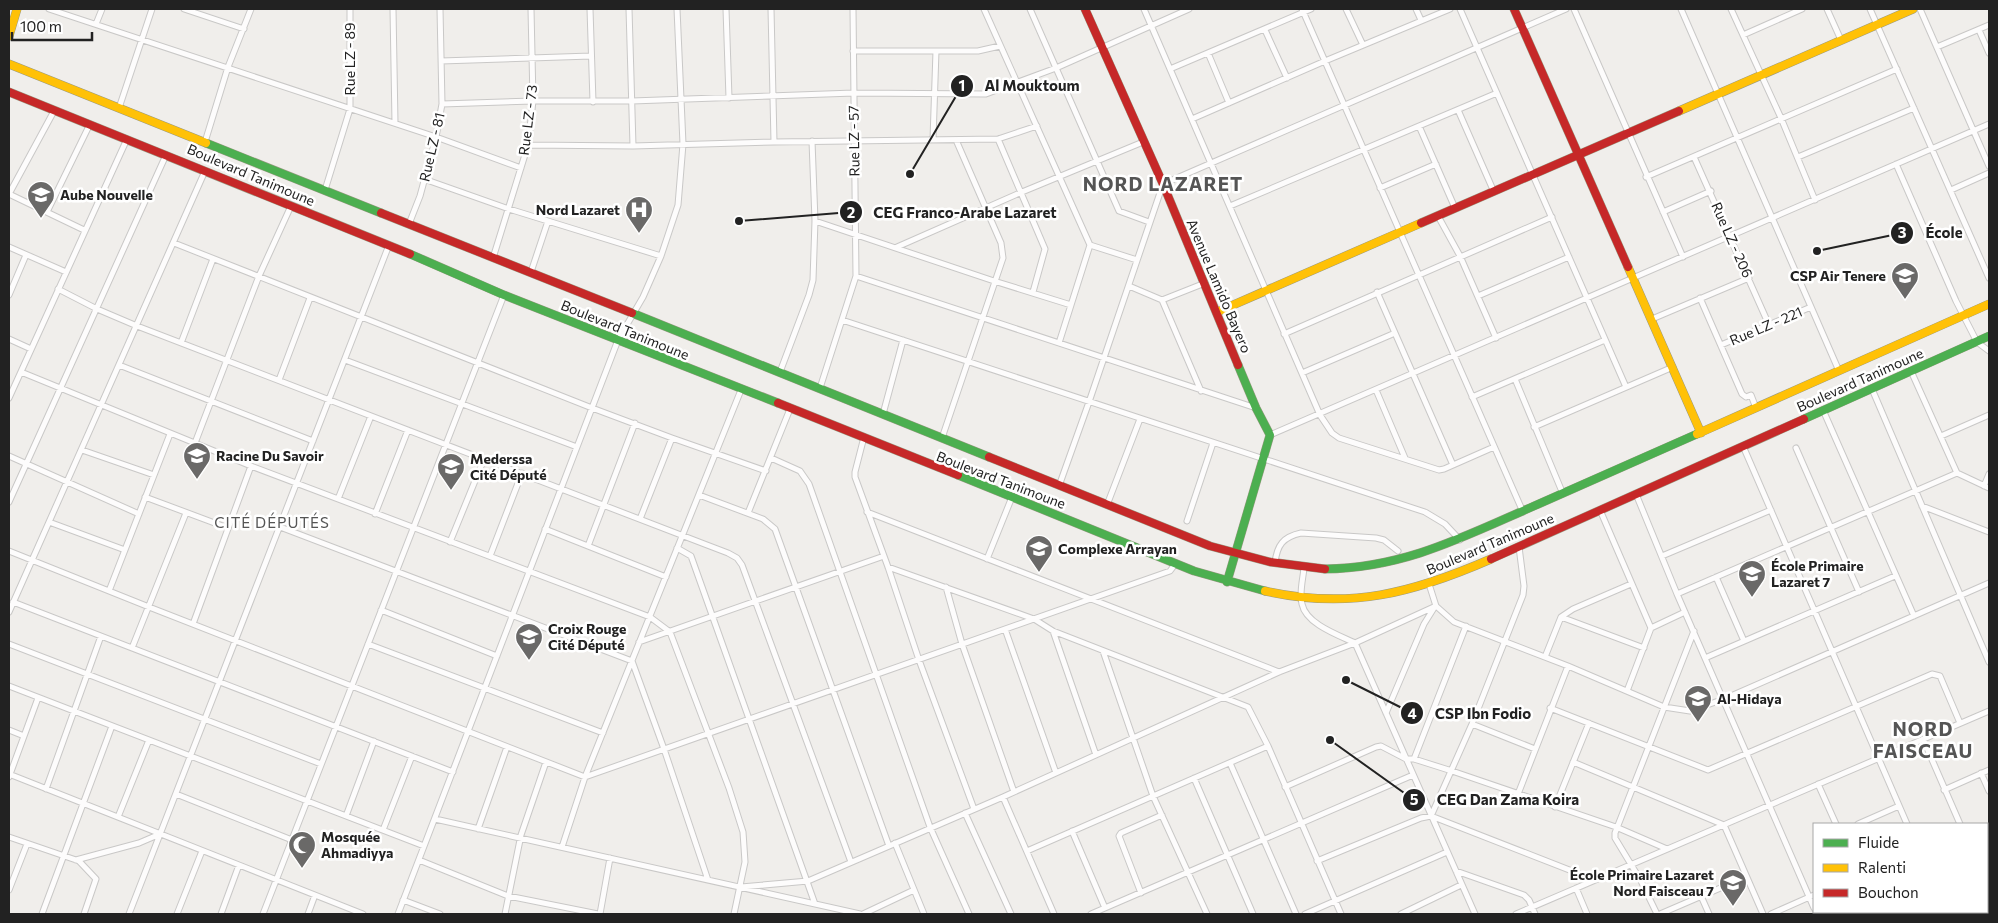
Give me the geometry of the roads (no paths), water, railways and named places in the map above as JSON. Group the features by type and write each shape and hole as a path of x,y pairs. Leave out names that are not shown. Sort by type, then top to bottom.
{"main road":[{"path":"9,36 17,9"},
{"name":"Avenue Lamido Bayero","path":"1085,9 1163,184 1256,408 1270,435"},
{"path":"1514,9 1652,319 1700,433"},
{"path":"1217,312 1913,9"},
{"name":"Boulevard Tanimoune","path":"9,64 1210,546 1236,555 1304,568 1337,570 1384,565 1425,554 1989,304"},
{"name":"Boulevard Tanimoune","path":"9,94 167,154 389,245 504,296 864,437 1176,563 1227,582 1264,592 1302,596 1356,597 1430,587 1989,336"},
{"path":"1227,582 1270,435"}],"street":[{"path":"49,9 395,123 521,168"},
{"path":"96,24 102,9"},
{"path":"119,108 152,9"},
{"path":"184,9 244,29"},
{"path":"205,142 228,68 251,9"},
{"name":"Rue LZ - 89","path":"325,190 350,109 350,9"},
{"path":"393,9 395,123"},
{"name":"Rue LZ - 81","path":"409,224 436,137 442,104 440,9"},
{"name":"Rue LZ - 73","path":"493,258 528,146 533,101 531,9"},
{"path":"590,9 593,102"},
{"path":"629,9 634,146"},
{"path":"398,914 618,340 643,297 661,256 678,204 683,144 677,9"},
{"path":"726,9 729,98"},
{"path":"771,9 774,142"},
{"name":"Rue LZ - 57","path":"820,388 856,276 853,9"},
{"path":"984,9 1090,245 1059,343"},
{"path":"1030,9 1119,211 1149,222"},
{"path":"1144,9 1284,334 1320,415 1332,433 1339,438 1439,470 1494,447"},
{"path":"442,104 680,100 854,93 986,94 1056,68 1189,9"},
{"path":"1170,69 1265,30 1302,10 1311,9"},
{"path":"1346,9 1363,45"},
{"path":"1416,9 1421,20"},
{"path":"1192,120 1450,9"},
{"path":"1460,9 1626,387"},
{"path":"1059,486 1163,184 1566,9"},
{"path":"1574,9 1627,133 1683,256"},
{"path":"1684,9 1718,94 1839,371"},
{"path":"1731,9 1760,76 1781,118 1815,200"},
{"path":"1743,35 1802,9"},
{"path":"1826,9 1840,40"},
{"path":"1870,9 1989,278"},
{"path":"1920,9 1989,166"},
{"path":"1302,10 1523,512"},
{"path":"1937,47 1989,25"},
{"path":"1265,30 1287,78"},
{"path":"1979,30 1989,53"},
{"path":"853,51 978,51 1000,46"},
{"path":"933,139 936,51"},
{"path":"1208,53 1229,103"},
{"path":"441,61 591,56"},
{"path":"1646,176 1897,69"},
{"path":"1230,206 1497,93"},
{"path":"1798,157 1914,108"},
{"path":"54,110 9,194 84,230"},
{"path":"1458,110 1494,192"},
{"path":"47,212 90,124"},
{"path":"1270,435 1989,124"},
{"path":"528,146 634,146 998,139 1037,126"},
{"path":"1419,126 1455,208"},
{"path":"9,398 127,139"},
{"path":"998,139 1045,249 1033,292"},
{"path":"942,438 1003,258 1003,249 956,140"},
{"path":"780,372 812,288 815,221 812,142"},
{"path":"896,247 1059,176 1143,142"},
{"path":"9,502 152,183 167,154"},
{"name":"Rue LZ - 206","path":"1694,156 1769,325"},
{"path":"1380,188 1436,164"},
{"path":"1896,164 1963,316 1977,342 1989,351"},
{"path":"9,612 206,170"},
{"path":"1950,190 1989,173"},
{"path":"424,179 509,209 661,256"},
{"path":"1663,212 1711,191"},
{"path":"195,443 259,276 291,206"},
{"path":"1438,216 1460,256 1496,338"},
{"path":"1284,334 1552,217"},
{"path":"531,272 548,221"},
{"path":"815,221 1071,305"},
{"path":"174,243 592,408 766,470"},
{"path":"129,914 389,245"},
{"path":"1090,245 1137,260"},
{"path":"9,247 66,272"},
{"path":"9,295 26,255"},
{"path":"1478,296 1569,256"},
{"path":"182,343 212,258"},
{"path":"856,276 1256,408"},
{"path":"1652,319 1748,278"},
{"path":"1162,300 1205,283"},
{"path":"1129,286 1162,300 1201,391"},
{"path":"58,289 97,309 137,326 561,488 736,558 742,564 851,862"},
{"path":"1378,292 1453,465"},
{"path":"263,914 504,296"},
{"path":"279,380 310,298"},
{"path":"1700,298 1742,394 1746,397 1751,396 1756,408"},
{"name":"Rue LZ - 221","path":"1721,345 1811,307"},
{"path":"842,320 1425,512 1445,524 1460,540"},
{"path":"1302,373 1395,333"},
{"path":"9,339 31,349"},
{"path":"883,414 904,340"},
{"path":"1472,397 1605,340"},
{"path":"345,360 577,447"},
{"path":"120,364 313,441"},
{"path":"1534,427 1673,367"},
{"path":"1911,371 1957,473 1987,487 1989,474"},
{"path":"21,372 251,466 650,617 670,632 729,788 743,832 745,862 734,914"},
{"path":"1514,379 1563,494"},
{"path":"1872,389 1989,662"},
{"path":"562,848 585,777 741,390"},
{"path":"1376,390 1406,458"},
{"path":"748,513 790,409"},
{"path":"1823,410 1914,616"},
{"path":"1941,436 1989,415"},
{"path":"338,499 371,416"},
{"path":"1107,505 1140,418"},
{"path":"588,546 634,423"},
{"path":"375,514 408,430"},
{"path":"109,591 170,434"},
{"path":"864,437 855,472 918,660 974,809"},
{"path":"640,519 672,438"},
{"path":"1187,521 1213,442"},
{"path":"1743,446 1907,823"},
{"path":"1796,448 1859,592"},
{"path":"82,450 154,474"},
{"path":"9,456 139,514"},
{"path":"771,458 800,471 805,477 930,827 969,914"},
{"path":"450,542 484,459"},
{"path":"193,624 251,466"},
{"path":"490,556 522,473"},
{"path":"1677,594 1957,473"},
{"path":"1636,494 1677,594 1747,754 1812,896 1771,914"},
{"path":"699,495 763,519 773,526 889,846"},
{"path":"145,497 228,528"},
{"path":"987,559 1012,497"},
{"path":"1922,506 1989,532"},
{"path":"1600,510 1651,628 1627,691"},
{"path":"1662,556 1771,510"},
{"path":"867,512 1280,672"},
{"path":"132,648 186,513"},
{"path":"49,522 125,550"},
{"path":"280,527 632,661 708,880"},
{"path":"545,529 666,577"},
{"path":"1275,563 1276,550 1285,539 1301,533 1376,538 1384,540 1398,551"},
{"path":"1431,816 1472,724 1523,595 1524,581 1519,547"},
{"path":"677,548 692,556 816,904"},
{"path":"9,551 585,777 1170,571 1176,563"},
{"path":"639,642 884,556"},
{"path":"888,567 1034,619 1053,631 1103,652 1248,706 1268,746 1341,914"},
{"path":"1304,568 1303,608 1317,625 1355,643 1474,914"},
{"path":"1705,658 1896,576"},
{"path":"1716,577 1744,641"},
{"path":"1430,587 1435,603 1449,619 1568,666 1664,707 1690,710 1724,699 1989,583"},
{"path":"1545,657 1561,617 1573,609 1631,584"},
{"path":"946,587 962,644 1014,792"},
{"path":"13,602 453,772"},
{"path":"741,888 808,881 1003,797 1280,672 1355,643 1435,603"},
{"path":"1386,713 1424,624 1435,603"},
{"path":"381,610 497,656"},
{"path":"1651,628 1686,612"},
{"path":"1561,617 1644,648"},
{"path":"1414,759 1466,626"},
{"path":"1005,629 1056,773"},
{"path":"1053,631 1096,755"},
{"path":"1694,631 1616,827 1615,838 1659,914 1746,878"},
{"path":"46,789 101,636"},
{"path":"9,644 321,764"},
{"path":"368,644 603,733"},
{"path":"1103,652 1153,796 1205,914"},
{"path":"1518,794 1568,666"},
{"path":"1550,708 1708,770 1932,674 1940,676 1960,724"},
{"path":"9,686 424,846"},
{"path":"38,698 9,775 239,865 352,912 363,914"},
{"path":"1516,914 1989,711"},
{"path":"1555,806 1588,722"},
{"path":"1472,724 1535,749"},
{"path":"42,914 112,726"},
{"path":"9,730 24,736"},
{"path":"1923,739 1960,823"},
{"path":"118,817 149,740"},
{"path":"346,816 374,741"},
{"path":"1027,851 1268,746"},
{"path":"1285,787 1382,746 1406,759 1414,759 1452,771 1616,827 1667,849"},
{"path":"478,829 508,747"},
{"path":"383,830 412,756"},
{"path":"505,914 520,838 546,762"},
{"path":"1573,762 1724,825 1763,914"},
{"path":"1230,763 1296,914"},
{"path":"1944,790 1989,770"},
{"path":"1982,773 1989,791"},
{"path":"1091,914 1413,775"},
{"path":"1194,778 1253,914"},
{"path":"1818,784 1836,823"},
{"path":"176,794 292,840"},
{"path":"1003,797 1054,914"},
{"path":"1860,823 1899,806"},
{"path":"965,813 1011,914"},
{"path":"1141,893 1120,834 1162,815"},
{"path":"1318,861 1421,818 1431,816 1595,880"},
{"path":"434,819 861,914 914,890"},
{"path":"1072,831 1105,908"},
{"path":"76,860 131,845 160,834"},
{"path":"9,837 76,860 85,866 96,878 84,914"},
{"path":"9,890 27,844"},
{"path":"895,844 924,914"},
{"path":"176,914 202,851"},
{"path":"1305,914 1447,852"},
{"path":"419,860 508,896 599,914 610,858"},
{"path":"221,914 239,865"},
{"path":"1456,871 1524,895 1535,914"},
{"path":"1401,914 1462,885"},
{"path":"1576,888 1588,914"},
{"path":"308,914 315,896"},
{"path":"1701,896 1709,914"},
{"path":"404,900 440,914"}],"place":[{"name":"Al Mouktoum","path":"910,174"},
{"name":"Aube Nouvelle","path":"41,219"},
{"name":"CEG Franco-Arabe Lazaret","path":"739,221"},
{"name":"Nord Lazaret","path":"639,234"},
{"name":"École","path":"1817,251"},
{"name":"CSP Air Tenere","path":"1905,300"},
{"name":"Racine Du Savoir","path":"197,480"},
{"name":"Mederssa Cité Député","path":"451,491"},
{"name":"Complexe Arrayan","path":"1039,573"},
{"name":"École Primaire Lazaret 7","path":"1752,598"},
{"name":"Croix Rouge Cité Député","path":"529,661"},
{"name":"CSP Ibn Fodio","path":"1346,680"},
{"name":"Al-Hidaya","path":"1698,723"},
{"name":"CEG Dan Zama Koira","path":"1330,740"},
{"name":"Mosquée Ahmadiyya","path":"302,869"},
{"name":"École Primaire Lazaret Nord Faisceau 7","path":"1733,907"}],"district":[{"name":"NORD LAZARET","path":"1163,184"},
{"name":"CITÉ DÉPUTÉS","path":"272,523"},
{"name":"NORD FAISCEAU","path":"1923,740"}]}
